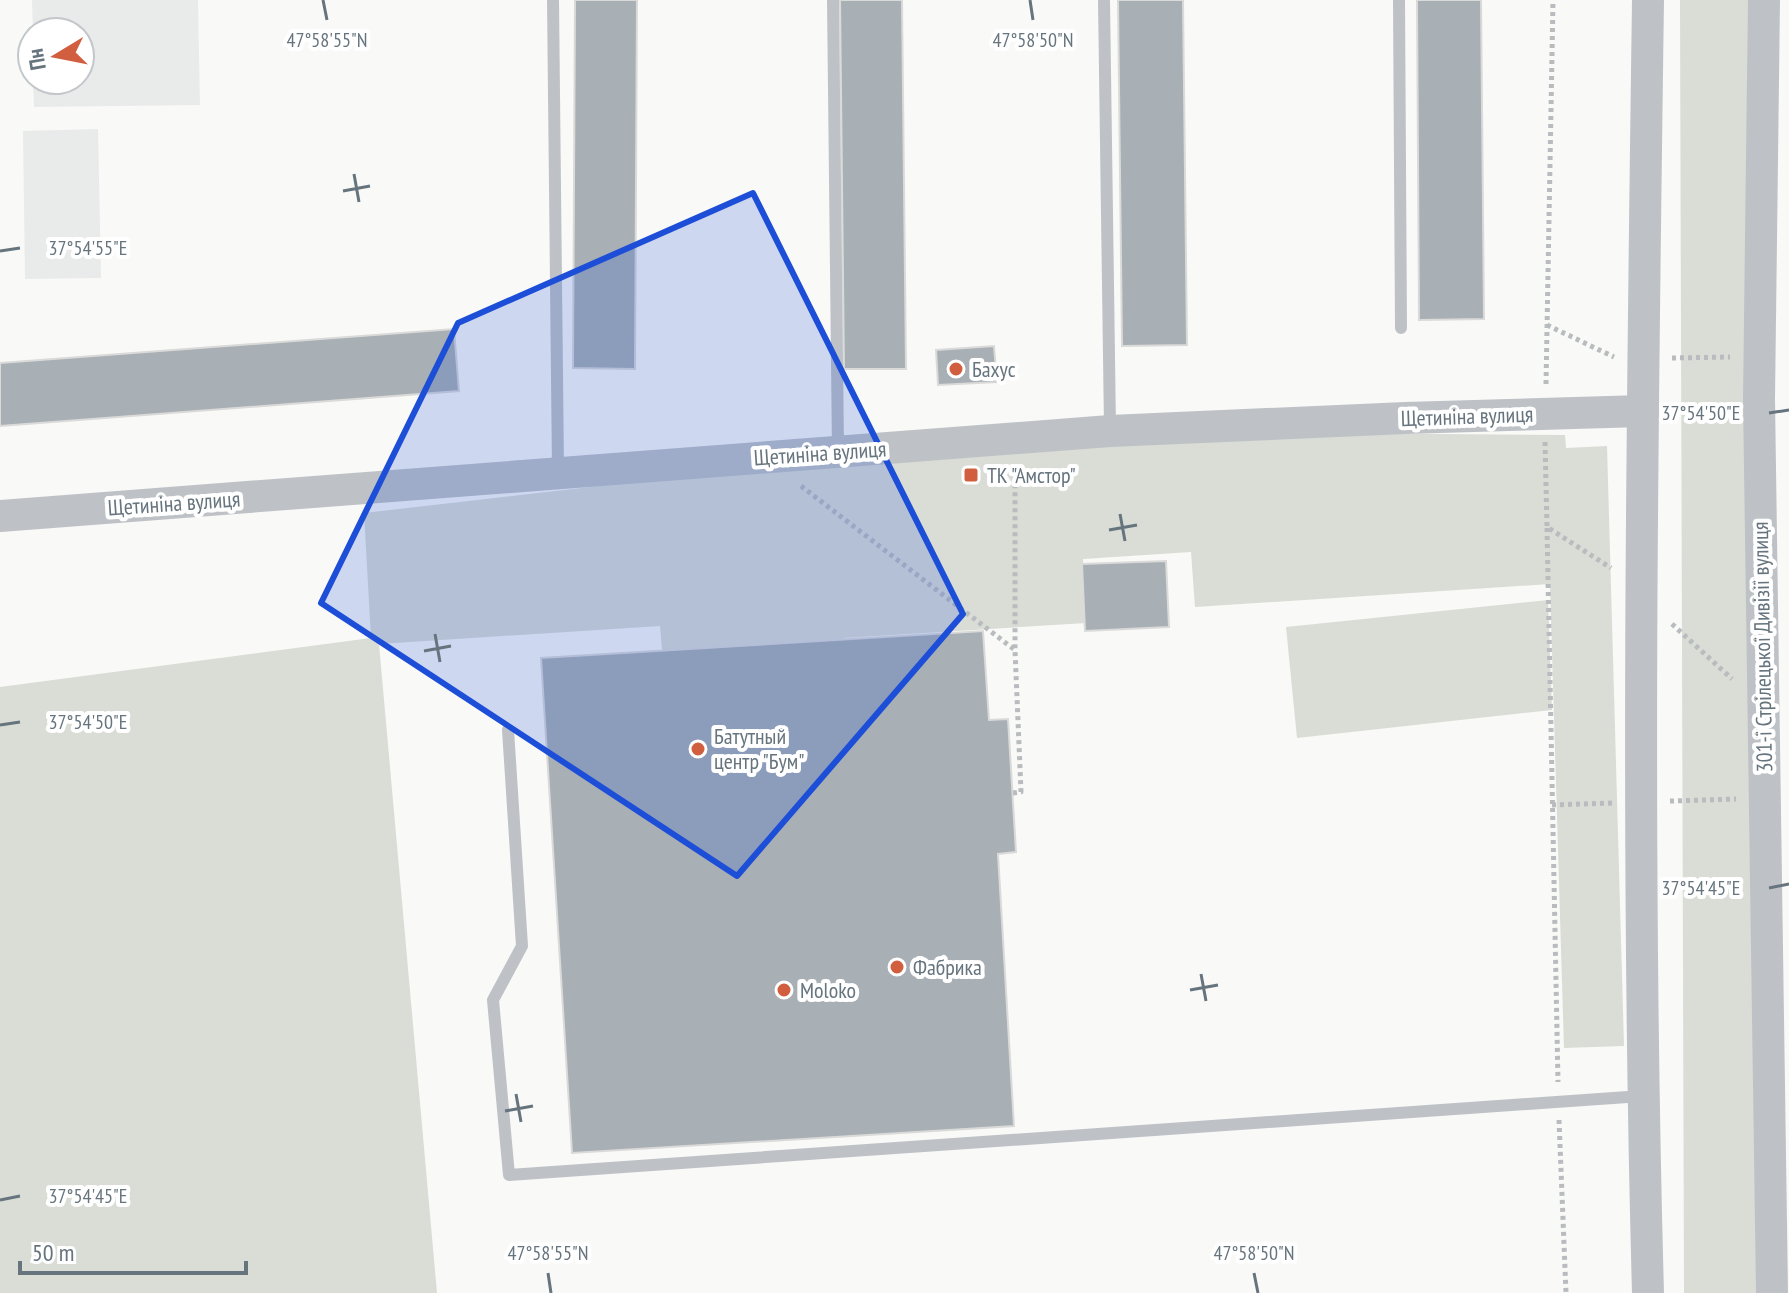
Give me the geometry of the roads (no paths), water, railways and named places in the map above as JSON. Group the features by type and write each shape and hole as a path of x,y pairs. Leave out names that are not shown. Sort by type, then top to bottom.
{"street":[{"path":"1648,0 1642,411 1642,1096 1648,1293"},
{"name":"301-ї Стрілецької Дивізії вулиця","path":"1764,0 1759,399 1763,707 1771,885 1772,1293"},
{"name":"Щетиніна вулиця","path":"0,516 1110,431 1642,411"}],"lane":[{"path":"553,0 558,473"},
{"path":"833,0 838,453"},
{"path":"1104,0 1110,431"},
{"path":"1399,0 1401,328"},
{"path":"508,730 522,946 493,1000 509,1175 1642,1096"}],"place":[{"name":"Бахус","path":"956,369"},
{"name":"ТК \"Амстор\"","path":"971,475"},
{"name":"Батутный центр \"Бум\"","path":"698,749"},
{"name":"Фабрика","path":"897,967"},
{"name":"Moloko","path":"784,990"}]}
